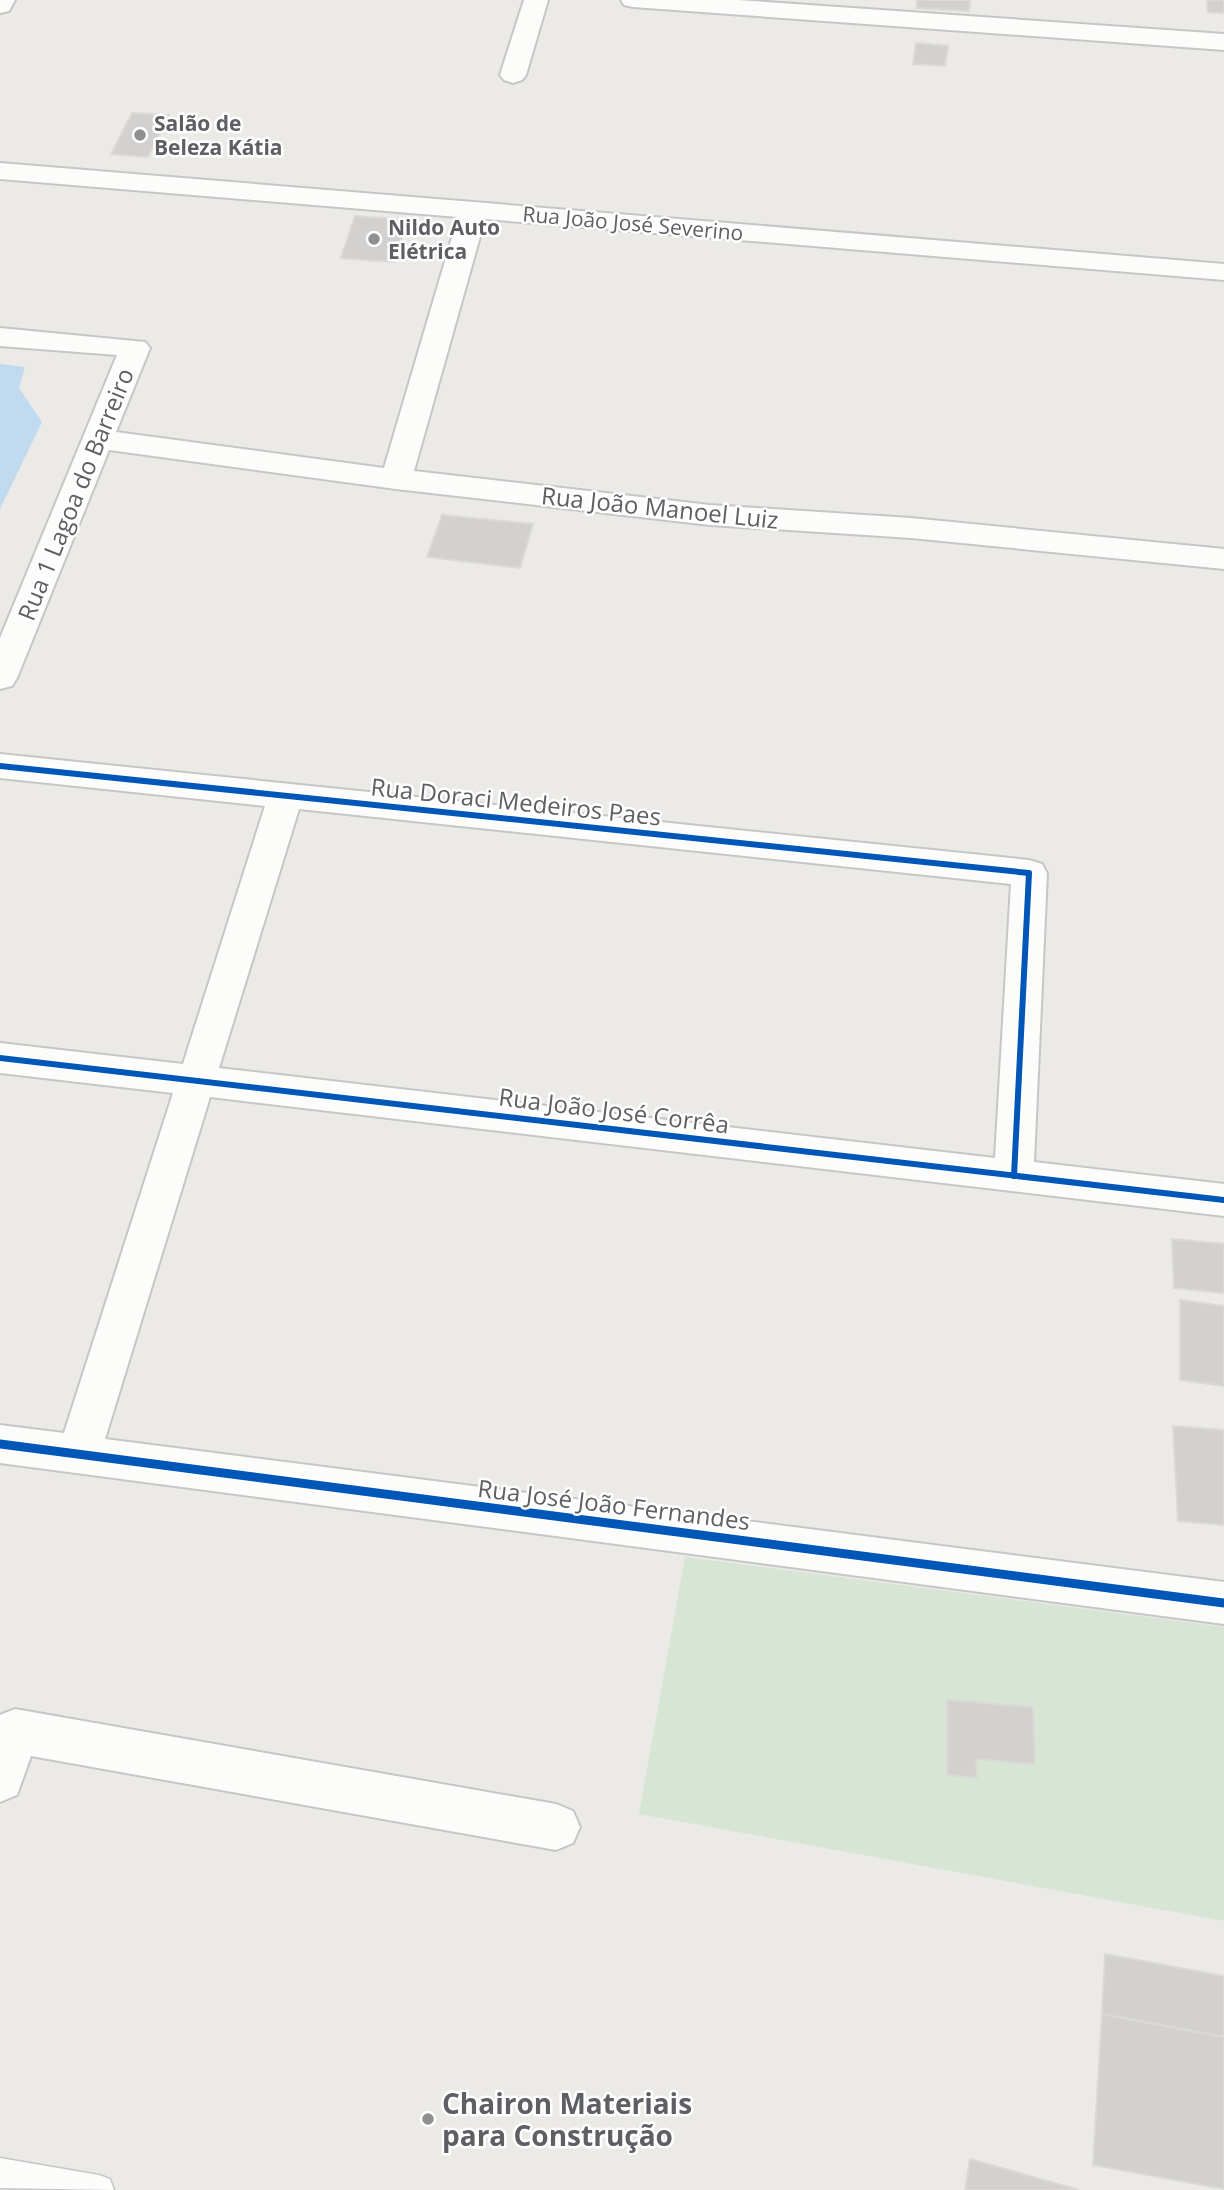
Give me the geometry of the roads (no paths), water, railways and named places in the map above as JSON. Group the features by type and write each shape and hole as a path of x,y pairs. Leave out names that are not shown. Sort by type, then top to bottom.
{"street":[{"path":"0,6 3,0"},
{"path":"513,75 536,0"},
{"path":"633,0 1224,42"},
{"name":"Rua João José Severino","path":"0,171 1224,272"},
{"path":"396,480 474,210"},
{"name":"Rua 1 Lagoa do Barreiro","path":"0,337 135,348 2,670"},
{"name":"Rua João Manoel Luiz","path":"98,439 396,480 710,515 911,528 1224,559"},
{"name":"Rua Doraci Medeiros Paes","path":"0,766 1029,873 1014,1176"},
{"path":"79,1454 286,796"},
{"name":"Rua João José Corrêa","path":"0,1058 1224,1200"},
{"name":"Rua José João Fernandes","path":"0,1444 1224,1603"},
{"path":"0,1779 15,1731 556,1827"}],"lane":[{"path":"0,2173 99,2190"}],"water":[{"path":"0,364 25,367 19,388 42,422 0,509"}],"place":[{"name":"Salão de Beleza Kátia","path":"140,135"},
{"name":"Nildo Auto Elétrica","path":"374,239"},
{"name":"Chairon Materiais para Construção","path":"428,2119"}]}
